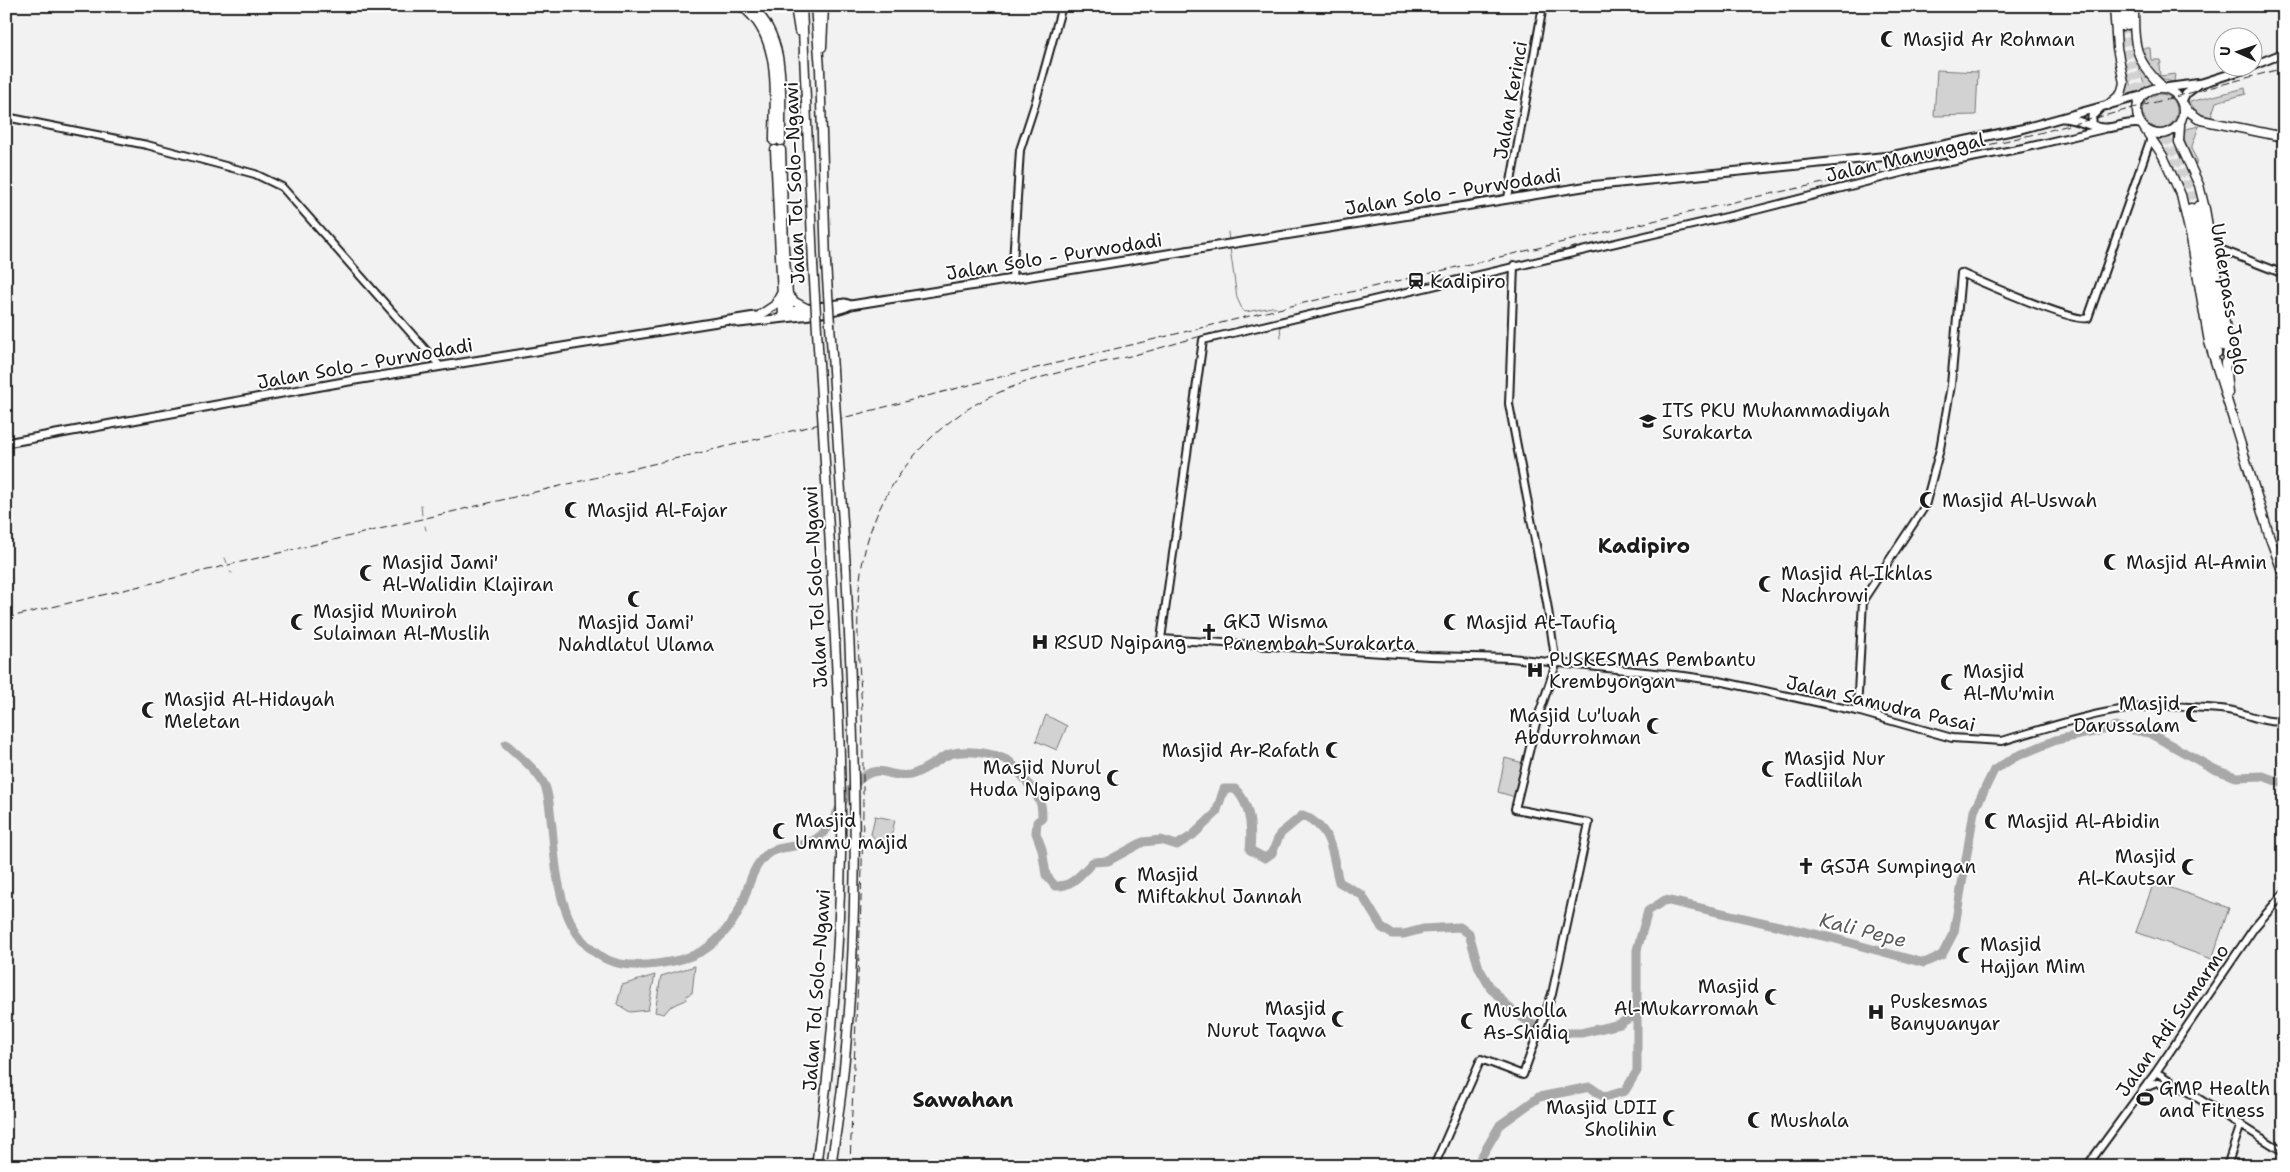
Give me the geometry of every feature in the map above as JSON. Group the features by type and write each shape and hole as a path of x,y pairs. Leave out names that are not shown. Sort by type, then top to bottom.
{"highway":[{"path":"740,6 756,19 767,39 774,70 778,140 778,58 773,38 764,20 750,6"},
{"path":"795,6 806,77"},
{"name":"Jalan Tol Solo–Ngawi","path":"802,6 813,264 840,747 841,852 834,1004 828,1074 816,1166"},
{"name":"Jalan Tol Solo–Ngawi","path":"815,6 820,69 826,263 846,569 854,732 856,847 849,1002 832,1164"},
{"path":"820,69 824,6"},
{"path":"2105,106 2121,94 2124,83 2114,6"},
{"path":"2121,6 2124,26 2127,6"},
{"path":"2134,6 2135,40 2141,63 2149,75 2164,88 2173,92 2188,111 2201,120 2284,137"},
{"path":"2164,88 2152,90 2144,95 2139,102 2137,111 2142,126 2163,156 2181,195 2192,238 2209,342 2222,367"},
{"path":"2182,102 2183,116 2180,125 2179,142 2198,185 2212,246 2226,329 2228,348 2222,367 2221,381 2228,398 2270,538 2284,576"},
{"path":"2142,126 2152,133 2160,135 2169,133 2180,125 2201,120"},
{"path":"778,150 786,314"},
{"name":"Underpass Joglo","path":"2194,207 2222,367"},
{"path":"784,294 808,309"},
{"path":"755,318 775,305 784,294"}],"main road":[{"path":"2262,62 2284,53"},
{"path":"2164,88 2202,83 2217,78"},
{"path":"2182,102 2186,94 2202,83"},
{"name":"Jalan Solo - Purwodadi","path":"786,314 845,303 851,304 1012,279 1508,198 1606,184 1890,156 1967,142 2144,95"},
{"path":"2095,126 2092,123 2092,116 2105,106"},
{"name":"Jalan Solo - Purwodadi","path":"2061,118 2069,118 2106,128"},
{"name":"Jalan Manunggal","path":"2106,128 2130,124 2142,126"},
{"name":"Jalan Solo - Purwodadi","path":"6,443 596,340 731,321 739,323 755,318 845,308 851,304"}],"street":[{"path":"1012,279 1020,150 1062,6"},
{"name":"Jalan Kerinci","path":"1508,198 1543,6"},
{"path":"6,117 147,145 255,174 282,187 440,366"},
{"name":"Jalan Manunggal","path":"1514,265 1756,210 1924,167 2023,148 2106,128"},
{"path":"1857,710 1863,600 1925,506 1940,449 1951,385 1961,273 2056,311 2079,318 2088,318 2151,138"},
{"path":"2212,246 2284,274"},
{"path":"1434,1166 1481,1060 1523,1075 1552,994 1589,823 1515,809 1536,723 1556,664 1547,604 1509,404 1514,265"},
{"name":"Jalan Samudra Pasai","path":"1514,265 1203,340 1161,640 1430,656 1511,658 1719,681 1857,710 1952,738 1995,742 2131,708 2170,706 2215,709 2233,711 2266,721 2284,720"},
{"name":"Jalan Adi Sumarmo","path":"2087,1166 2156,1072 2254,928 2284,892"},
{"path":"2156,1072 2284,1152"},
{"path":"2143,1089 2151,1084 2163,1082 2188,1093"},
{"path":"2227,1166 2240,1124"}],"shaded area":[{"path":"2141,48 2150,48 2151,60 2160,60 2160,76 2175,74 2174,82 2162,78 2152,71 2145,60"},
{"path":"2136,60 2154,84 2126,97 2123,96 2127,73 2134,91 2145,86"},
{"path":"1937,70 1978,72 1976,115 1934,116"},
{"path":"2245,88 2246,94 2216,102 2211,117 2197,113 2190,102"},
{"path":"2160,94 2172,99 2177,111 2172,123 2160,128 2148,123 2143,111 2148,99"},
{"path":"2199,126 2191,149 2197,160 2195,167 2183,137 2186,129"},
{"path":"1046,715 1067,726 1057,750 1036,741"},
{"path":"1505,758 1523,763 1515,797 1498,792"},
{"path":"875,816 895,820 889,845 883,849 871,834"},
{"path":"2154,882 2229,908 2212,959 2136,932"},
{"path":"695,966 692,993 687,995 686,1000 670,1007 664,1014 655,1012 661,976"},
{"path":"655,975 648,1010 630,1012 617,1004 622,985"}],"waterway":[{"path":"1228,232 1229,242"},
{"path":"1230,248 1237,298 1243,311 1276,308"},
{"path":"1280,325 1281,338"},
{"path":"421,505 422,515"},
{"path":"425,526 426,530"},
{"path":"225,558 227,563"},
{"name":"Kali Pepe","path":"1476,1166 1500,1125 1539,1097 1590,1087 1604,1097 1625,1091 1637,1071 1637,950 1648,911 1665,900 1832,938 1924,963 1942,955 1954,932 1974,811 1994,770 2015,757 2056,740 2117,727 2149,733 2214,769 2236,777 2263,776 2284,784"},
{"path":"506,744 533,769 542,780 547,791 559,883 563,902 570,920 579,936 592,950 608,960 618,963 630,965 657,964 683,959 704,950 733,921 756,867 766,855 777,849 804,844 816,839 829,826 848,793 867,774 880,771 903,776 910,775 950,754 971,752 987,754 1007,760 1020,773 1036,795 1041,805 1042,816 1037,822 1036,833 1042,849 1046,875 1055,886 1071,882 1093,862 1108,861 1143,842 1161,840 1177,845 1193,835 1216,813 1224,789 1235,789 1244,802 1249,817 1250,850 1265,858 1272,853 1280,834 1303,815 1313,821 1321,828 1330,843 1339,882 1362,895 1382,928 1392,934 1404,934 1423,929 1460,927 1469,934 1479,968 1490,987 1509,1008 1536,1027 1556,1033 1581,1033 1620,1024 1638,1012"}],"tunnel":[{"path":"2127,25 2137,74 2151,107 2192,189 2198,206"},
{"path":"2121,26 2133,82 2179,176 2191,208"}],"railway":[{"path":"6,618 808,427 1008,375 1274,310 1755,197 1848,178 2039,133 2284,68"},
{"path":"1557,251 1579,246"},
{"path":"850,1166 863,836 863,741 858,604 859,586 870,531 887,495 909,462 937,433 972,406 1015,386 1060,372 1141,353 1217,332"}],"place":[{"name":"Masjid Ar Rohman","path":"1889,39"},
{"name":"Kadipiro","path":"1416,281"},
{"name":"ITS PKU Muhammadiyah Surakarta","path":"1648,421"},
{"name":"Masjid Al-Uswah","path":"1928,500"},
{"name":"Masjid Al-Fajar","path":"573,510"},
{"name":"Masjid Al-Amin","path":"2112,562"},
{"name":"Masjid Jami' Al-Walidin Klajiran","path":"368,573"},
{"name":"Masjid Al-Ikhlas Nachrowi","path":"1767,584"},
{"name":"Masjid Jami' Nahdlatul Ulama","path":"636,599"},
{"name":"Masjid Muniroh Sulaiman Al-Muslih","path":"299,622"},
{"name":"Masjid At-Taufiq","path":"1452,622"},
{"name":"GKJ Wisma Panembah Surakarta","path":"1209,632"},
{"name":"RSUD Ngipang","path":"1040,642"},
{"name":"PUSKESMAS Pembantu Krembyongan","path":"1535,670"},
{"name":"Masjid Al-Mu'min","path":"1949,682"},
{"name":"Masjid Al-Hidayah Meletan","path":"150,710"},
{"name":"Masjid Darussalam","path":"2194,714"},
{"name":"Masjid Lu'luah Abdurrohman","path":"1655,726"},
{"name":"Masjid Ar-Rafath","path":"1334,750"},
{"name":"Masjid Nur Fadliilah","path":"1770,769"},
{"name":"Masjid Nurul Huda Ngipang","path":"1115,778"},
{"name":"Masjid Al-Abidin","path":"1993,821"},
{"name":"Masjid Ummu majid","path":"781,831"},
{"name":"GSJA Sumpingan","path":"1806,866"},
{"name":"Masjid Al-Kautsar","path":"2190,867"},
{"name":"Masjid Miftakhul Jannah","path":"1123,885"},
{"name":"Masjid Hajjan Mim","path":"1966,955"},
{"name":"Masjid Al-Mukarromah","path":"1773,997"},
{"name":"Puskesmas Banyuanyar","path":"1876,1012"},
{"name":"Masjid Nurut Taqwa","path":"1340,1019"},
{"name":"Musholla As-Shidiq","path":"1469,1021"},
{"name":"GMP Health and Fitness","path":"2145,1099"},
{"name":"Masjid LDII Sholihin","path":"1671,1118"},
{"name":"Mushala","path":"1756,1120"}],"district":[{"name":"Kadipiro","path":"1644,546"},
{"name":"Sawahan","path":"963,1100"}]}
